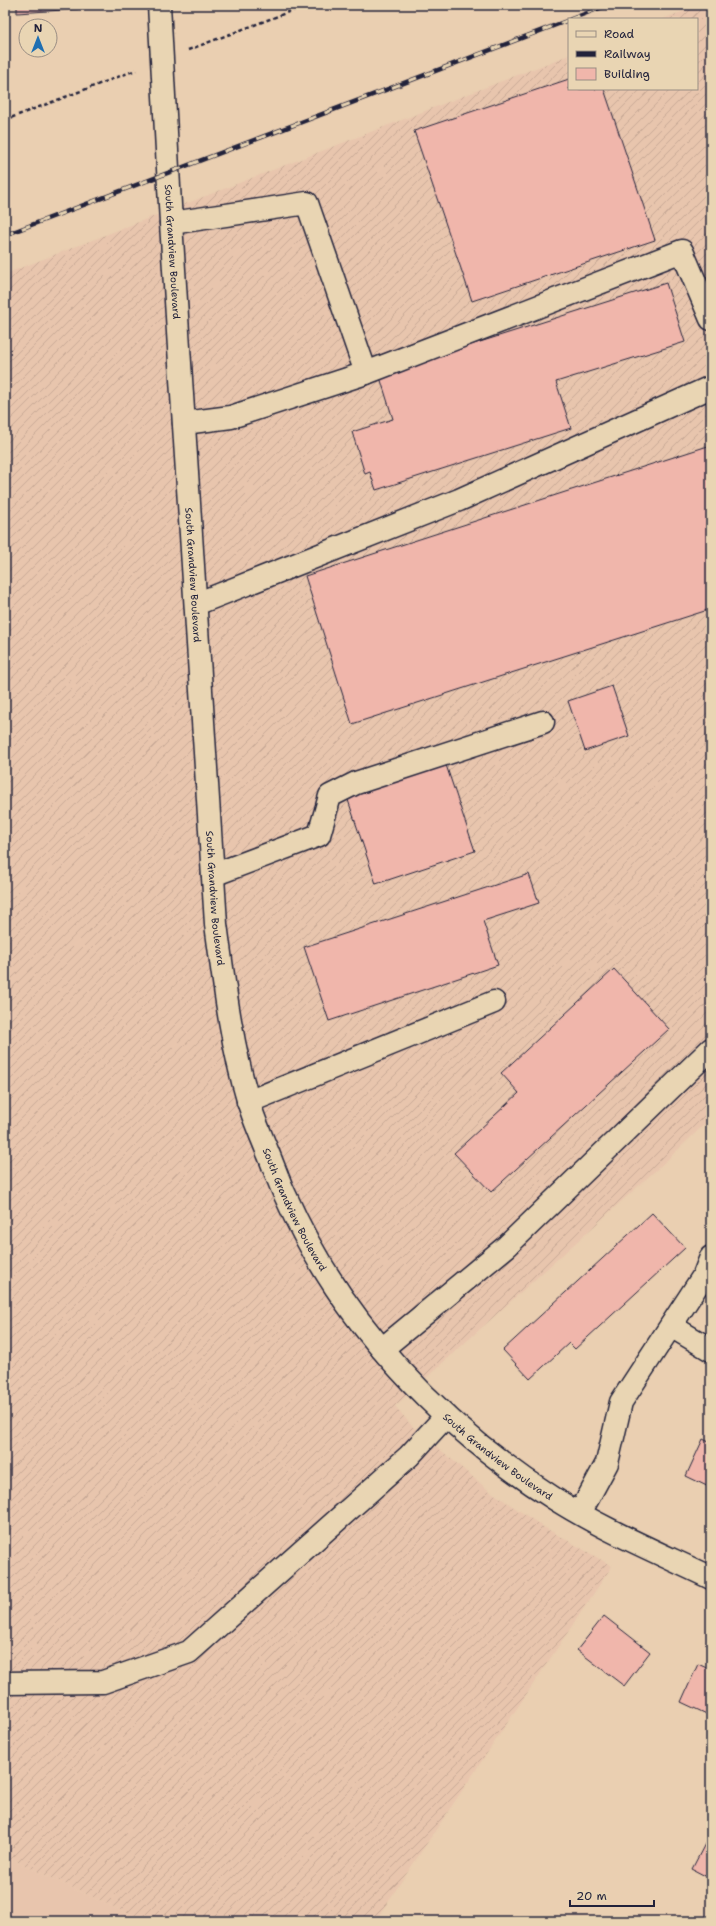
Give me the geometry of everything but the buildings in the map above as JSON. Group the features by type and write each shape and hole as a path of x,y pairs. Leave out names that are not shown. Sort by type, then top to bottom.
{"street":[{"name":"South Grandview Boulevard","path":"159,5 171,223 216,924 227,1013 248,1102 286,1198 306,1239 361,1322 404,1374 466,1435 504,1464 556,1500 612,1531 711,1578"},
{"path":"171,223 307,202 366,373"},
{"path":"184,423 231,417 366,373 682,250 711,319"},
{"path":"196,604 459,500 711,387"},
{"path":"213,875 319,835 330,796 356,782 543,722"},
{"path":"248,1102 494,1002"},
{"path":"382,1349 507,1246 711,1049"},
{"path":"580,1514 607,1463 621,1402 704,1275 711,1257"},
{"path":"671,1326 711,1350"},
{"path":"5,1683 103,1682 189,1652 409,1456 446,1416"}],"shaded area":[{"path":"700,5 711,5 711,1118 666,1161 395,1406 412,1426 487,1489 542,1526 612,1566 375,1921 144,1921 5,1856 5,274 568,55 568,90 698,90 698,18 666,18"},
{"path":"5,1856 144,1921 5,1921"}],"railway":[{"path":"574,18 608,5"},
{"path":"5,235 568,20"}]}
